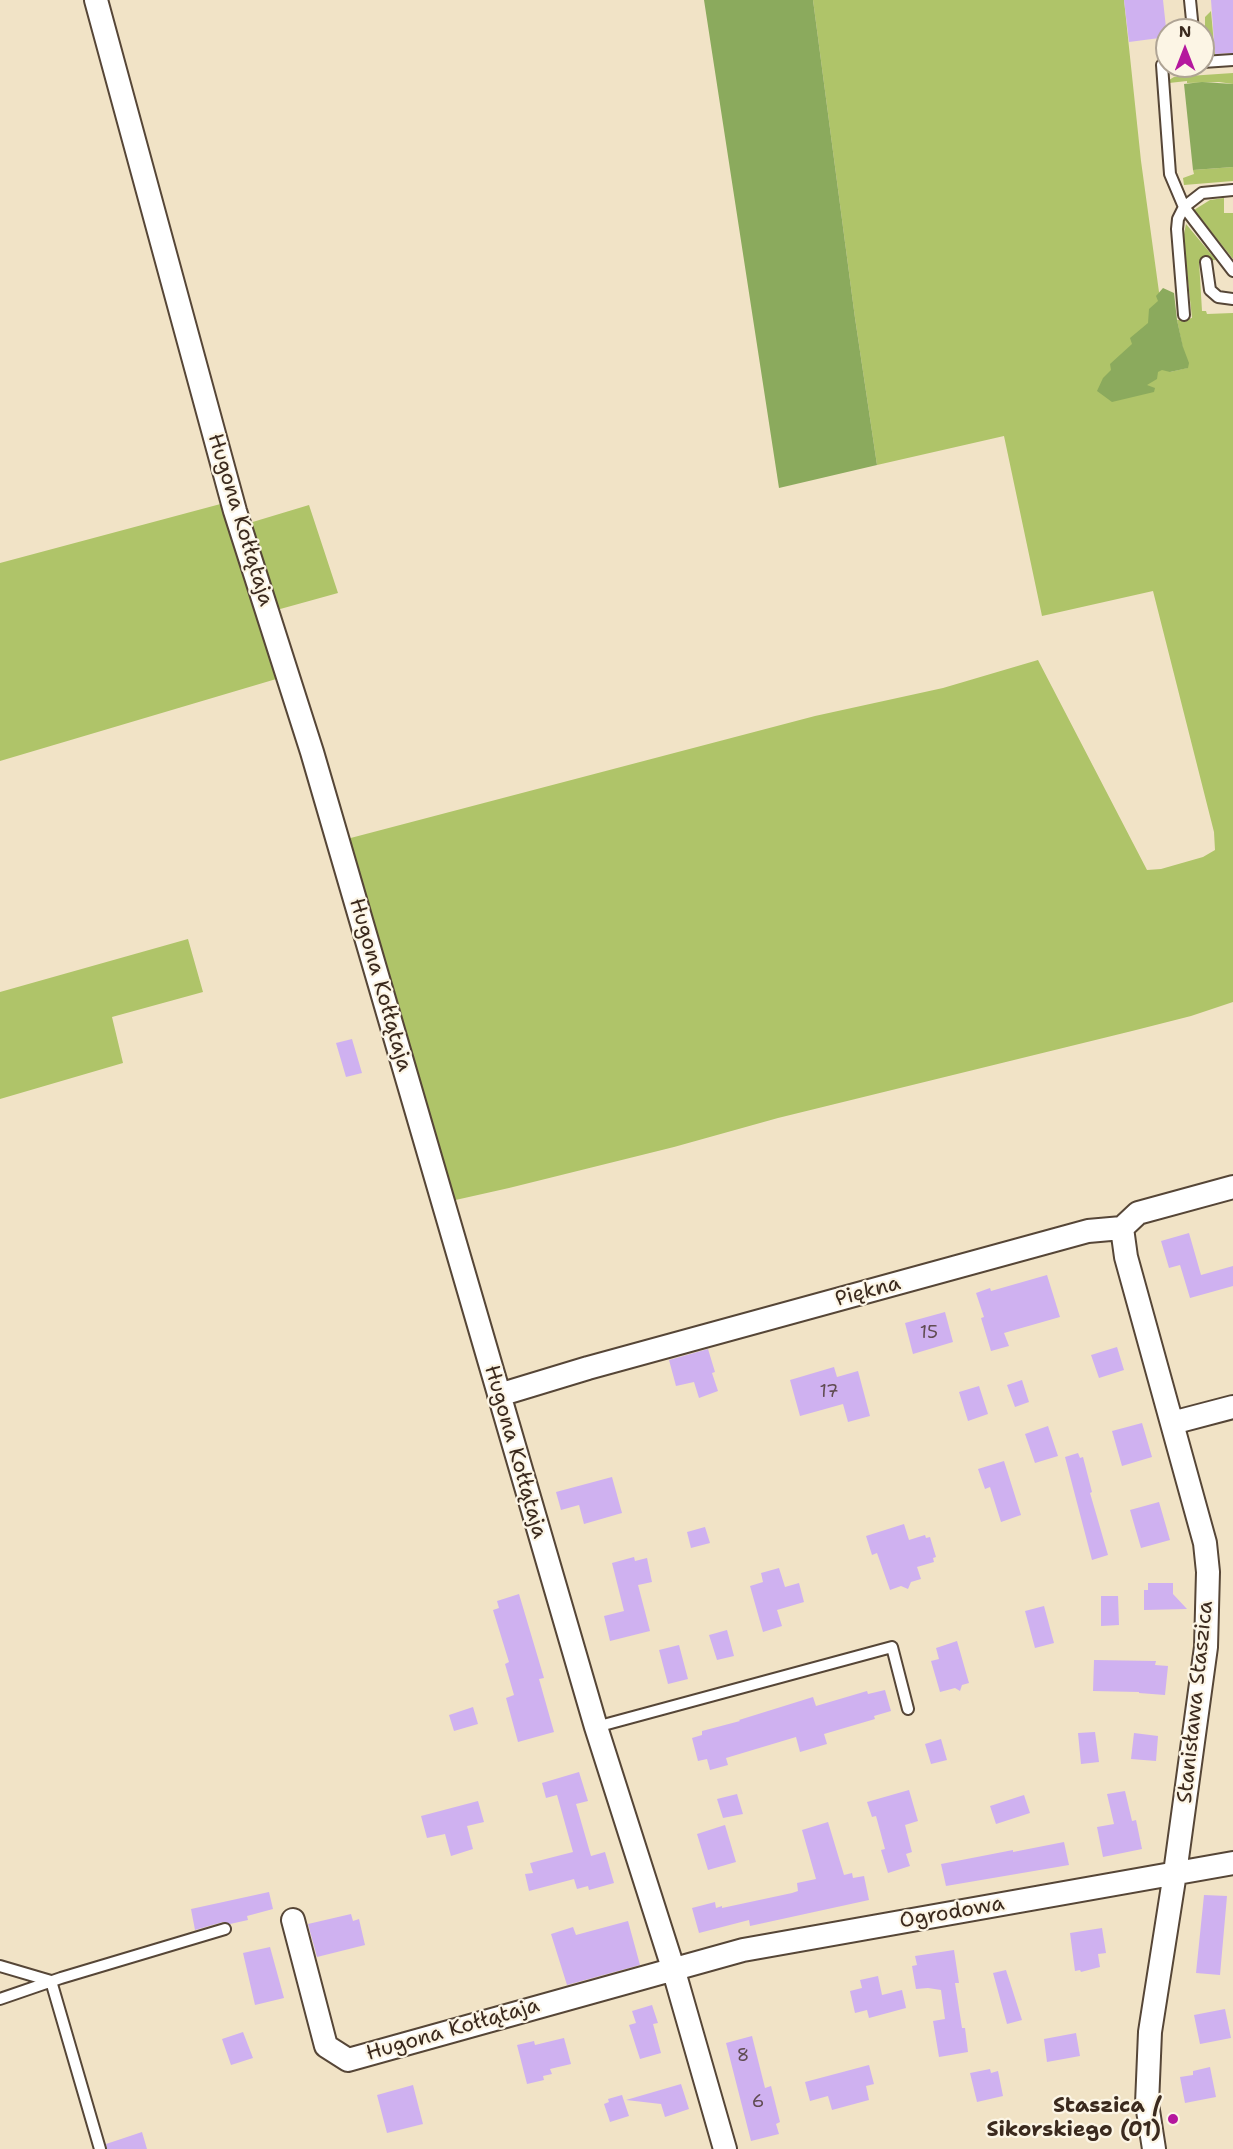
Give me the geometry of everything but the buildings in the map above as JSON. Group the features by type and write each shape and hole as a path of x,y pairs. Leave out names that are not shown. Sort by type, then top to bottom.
{"street":[{"name":"Hugona Kołłątaja","path":"96,0 236,511 315,764 518,1466 596,1728 673,1968 725,2149"},
{"path":"1122,1228 1138,1213 1233,1187"},
{"name":"Piękna","path":"499,1395 1088,1231 1122,1228"},
{"name":"Stanisława Staszica","path":"1122,1228 1126,1257 1205,1543 1208,1572 1206,1647 1150,2032 1147,2104 1154,2149"},
{"path":"1172,1423 1233,1407"},
{"name":"Ogrodowa","path":"673,1968 743,1950 1233,1863"},
{"name":"Hugona Kołłątaja","path":"293,1920 326,2046 348,2060 673,1968"}],"lane":[{"path":"1190,0 1192,18"},
{"path":"1215,61 1233,60"},
{"path":"1163,78 1170,174 1185,207 1233,271"},
{"path":"1184,315 1176,229 1178,219 1185,207 1202,193 1233,190"},
{"path":"1206,262 1210,290 1218,297 1233,299"},
{"path":"596,1728 892,1647 908,1709"},
{"path":"0,1999 51,1981 225,1929"},
{"path":"0,1966 51,1981"},
{"path":"51,1981 100,2149"}],"green space":[{"path":"704,0 813,0 877,465 779,488"},
{"path":"813,0 1124,0 1141,161 1170,372 1187,368 1177,320 1192,318 1184,244 1186,224 1216,260 1199,261 1202,311 1206,311 1207,314 1233,313 1233,1002 1191,1016 451,1201 343,840 815,716 943,688 1038,660 1147,870 1161,869 1203,857 1215,850 1214,832 1153,591 1042,616 1004,436 877,465"},
{"path":"1211,11 1212,18 1205,17"},
{"path":"1233,73 1233,84 1187,83 1187,81 1169,83 1172,78 1215,78 1215,74"},
{"path":"1202,82 1233,84 1233,167 1193,170 1184,84"},
{"path":"1233,167 1233,181 1184,185 1183,178 1194,174 1193,170"},
{"path":"1224,198 1224,213 1233,213 1233,259 1194,210 1210,200"},
{"path":"1163,288 1174,293 1177,320 1189,363 1188,368 1170,372 1162,370 1158,372 1157,379 1147,385 1155,388 1154,392 1112,402 1097,391 1103,378 1111,370 1110,364 1132,344 1130,338 1148,323 1149,309 1158,301 1156,296"},
{"path":"228,502 283,677 0,761 0,563"},
{"path":"309,505 338,593 273,611 246,524"},
{"path":"188,939 203,992 112,1017 123,1063 0,1099 0,992"}],"place":[{"name":"Staszica / Sikorskiego (01)","path":"1173,2119"}]}
